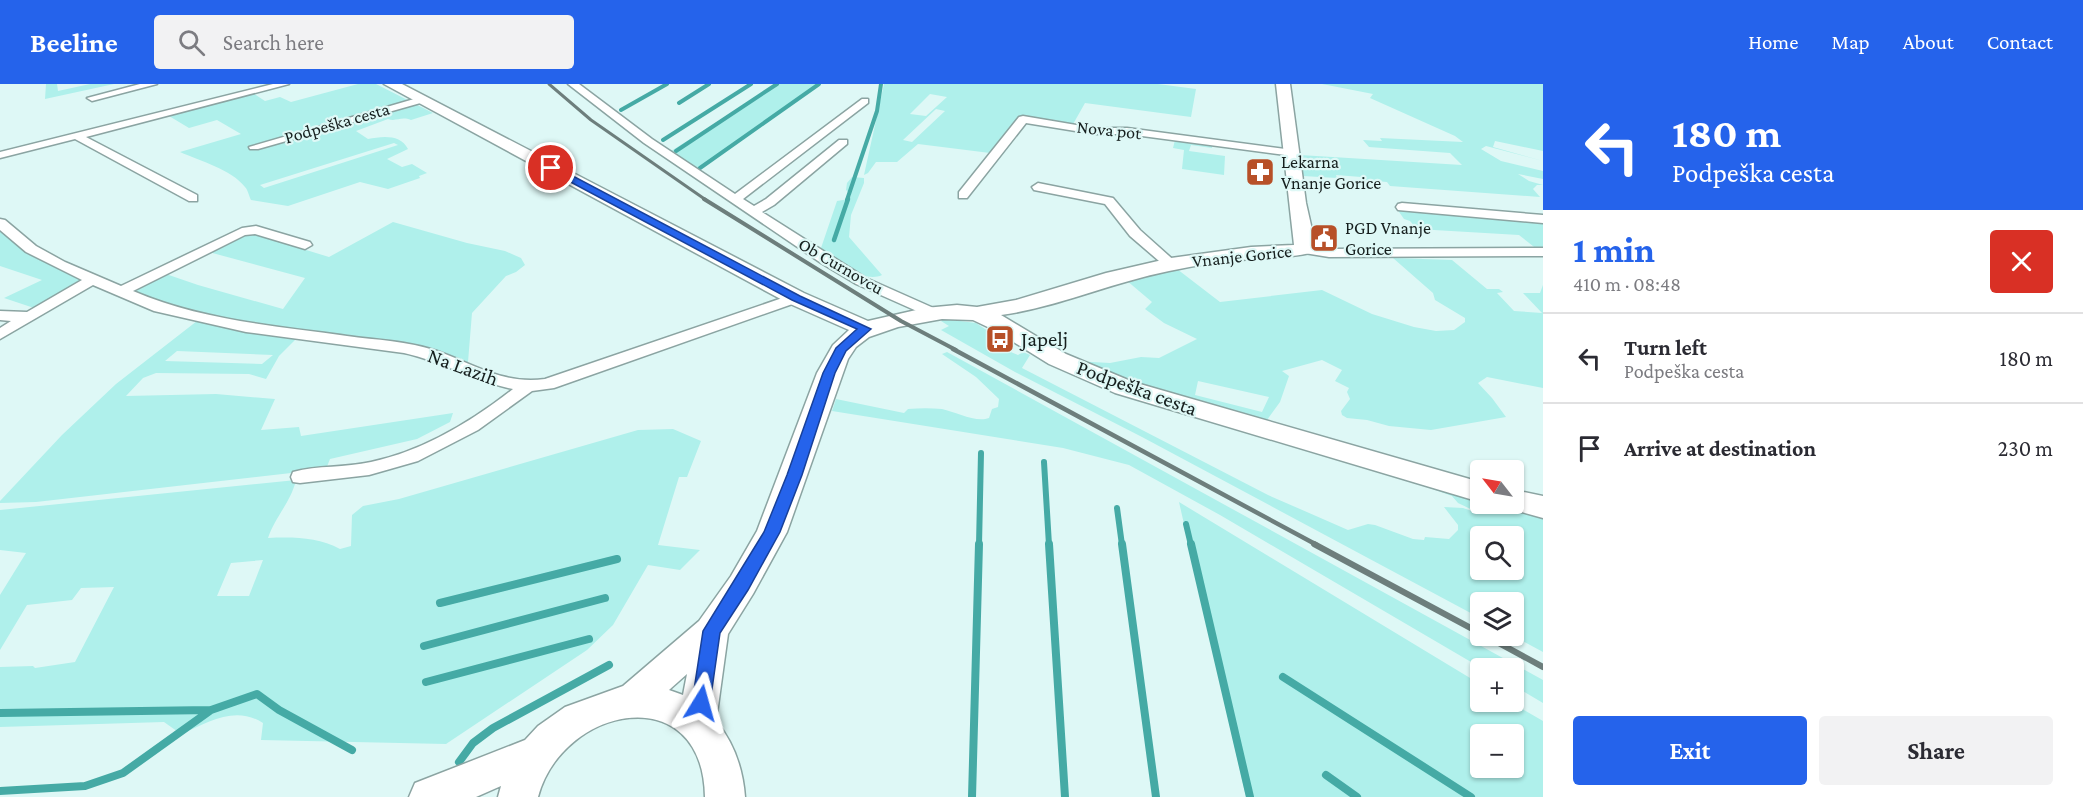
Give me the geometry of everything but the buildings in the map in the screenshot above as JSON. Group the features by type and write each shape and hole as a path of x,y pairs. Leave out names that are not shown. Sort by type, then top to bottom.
{"main road":[{"name":"Podpeška cesta","path":"391,84 796,298 866,329"},
{"path":"1283,84 1293,153 1297,203 1305,243 1303,249"},
{"name":"Vnanje Gorice","path":"999,314 1104,280 1171,264 1251,253 1290,252 1303,249"},
{"path":"633,700 711,631 742,585 772,532 805,446 829,373 849,340 866,329 933,313 999,314"},
{"name":"Podpeška cesta","path":"999,314 1034,345 1078,369 1125,387 1470,489"},
{"path":"1524,502 1543,507"},
{"path":"697,726 711,631"},
{"path":"518,797 521,783 537,753 560,729 589,712 633,700 657,702 679,712 697,726 719,754 726,784 725,797"},
{"path":"429,797 537,753"}],"street":[{"path":"92,98 152,84"},
{"path":"0,155 284,84"},
{"name":"Ob Curnovcu","path":"573,84 621,122 734,200 861,281 933,313"},
{"name":"Podpeška cesta","path":"254,147 421,100"},
{"path":"734,200 865,101"},
{"name":"Nova pot","path":"963,195 1023,118 1094,131 1127,131 1293,153"},
{"path":"79,137 193,198"},
{"path":"753,212 770,202 843,142"},
{"path":"1038,187 1108,201 1135,233 1171,264"},
{"path":"1402,207 1543,219"},
{"name":"Na Lazih","path":"0,223 31,249 159,308 198,318 412,350 430,354 497,381 527,387 548,384 796,298"},
{"path":"122,291 242,232 256,230 305,245"},
{"name":"Vnanje Gorice","path":"1303,249 1322,252 1440,254 1543,252"},
{"path":"4,328 31,316 93,279"},
{"path":"0,315 6,317 31,316"},
{"path":"300,477 369,469 412,456 450,438 527,387"}],"shaded area":[{"path":"46,84 57,84 58,91 90,84 114,84 45,99"},
{"path":"358,84 376,84 433,113 411,120 388,119 356,131 368,139 396,138 408,149 387,159 402,167 412,164 427,173 419,176 420,178 388,189 360,182 288,206 251,200 246,188 232,175 180,152 241,134 217,120 189,128 169,116 253,93 265,101 280,97 291,102","holes":["394,143 398,145 264,188 260,185"]},
{"path":"777,84 818,84 696,171 668,153"},
{"path":"884,84 1158,84 1196,89 1191,117 1085,103 1072,126 1021,116 990,153 918,144 897,162 876,162 864,175","holes":["930,94 947,97 926,116 910,114","936,109 945,111 912,142 903,140"]},
{"path":"1322,84 1543,84 1543,151 1495,141 1493,147 1543,161 1486,146 1481,149 1501,161 1543,171 1543,179 1518,174 1529,181 1543,185 1537,185 1533,189 1540,197 1390,186 1387,182 1364,180 1361,177 1303,176 1300,155 1462,165 1450,153 1369,147 1363,140 1382,141 1380,138 1463,142 1455,136 1370,98 1373,94"},
{"path":"1175,140 1212,145 1212,148 1191,145 1189,151 1225,156 1224,175 1182,169 1184,150 1173,148"},
{"path":"852,177 864,178 864,183 851,215 849,237 882,275 874,277 858,274 821,248 837,201 849,199 851,195 846,190 847,183"},
{"path":"1397,209 1543,222 1543,250 1538,250 1519,235 1417,229 1410,221 1404,219"},
{"path":"393,222 505,251 521,258 525,265 506,276 472,313 468,362 465,364 199,315 133,293 134,288 163,273 283,309 305,278 205,251 241,234 251,233 329,257"},
{"path":"3,231 25,251 80,279 82,284 37,309 4,298 42,280 0,266 0,232"},
{"path":"1393,258 1452,260 1487,289 1499,289 1503,292 1497,293 1514,311 1542,313 1523,293 1540,293 1543,285 1543,388 1487,377 1478,383 1506,417 1431,430 1389,426 1342,415 1341,411 1350,399 1347,392 1349,388 1335,381 1342,370 1322,360 1282,371 1289,376 1280,402 1267,420 1256,421 1161,395 1075,361 1110,363 1141,357 1159,358 1197,339 1164,323 1145,309 1152,302 1126,280 1177,269 1220,302 1322,290 1372,314 1414,327 1436,331 1454,330 1465,322 1465,318 1435,300 1433,293","holes":["1198,381 1269,397 1262,412 1195,395"]},
{"path":"944,319 976,323 1003,341 1001,348 1018,355 1023,352 1030,355 1022,368 1268,495 1348,530 1368,524 1413,539 1424,540 1425,537 1449,539 1458,530 1458,525 1444,507 1463,508 1470,510 1470,514 1524,514 1524,510 1543,515 1543,652 1524,642 1524,592 1470,592 1470,613 1142,437 1015,372 941,330 949,326 941,321"},
{"path":"197,321 297,338 279,356 266,379 249,374 156,373 143,378 126,396 216,394 275,399 261,430 299,427 301,436 453,413 450,422 417,439 330,459 326,469 36,502 0,503 62,435 116,384","holes":["177,351 273,355 262,364 165,361"]},
{"path":"947,352 1470,640 1470,646 1481,646 1503,658 1470,658 1470,661 1220,515 1129,465 1063,448 832,411 836,399 904,413 908,409 925,408 948,410 978,419 989,418 992,409 998,407 999,399 976,377 942,354"},
{"path":"673,429 701,441 687,477 679,477 658,545 700,550 680,570 648,565 613,625 587,650 446,744 261,740 263,723 242,715 212,720 181,734 164,722 0,727 0,667 33,666 35,668 75,662 114,587 81,588 72,600 27,605 0,650 0,595 26,553 0,550 0,510 296,480 268,538 314,540 340,549 351,546 352,515 363,506 399,499 638,430","holes":["263,560 249,596 217,596 231,563"]},
{"path":"1425,483 1470,496 1470,509 1458,503 1452,496 1427,487"},
{"path":"1179,502 1470,678 1470,712 1524,712 1524,710 1543,721 1543,797 1246,797"},
{"path":"1524,670 1543,680 1543,703 1524,692"}],"waterway":[{"path":"621,110 667,84"},
{"path":"679,103 709,84"},
{"path":"663,140 751,84"},
{"path":"676,151 777,84"},
{"path":"700,168 819,84"},
{"path":"847,200 877,111 881,84"},
{"path":"834,240 848,199"},
{"path":"979,545 981,453"},
{"path":"1044,462 1049,545"},
{"path":"1117,508 1122,545"},
{"path":"1186,524 1191,545"},
{"path":"972,797 979,544"},
{"path":"1049,544 1065,797"},
{"path":"1122,544 1156,797"},
{"path":"1191,544 1250,797"},
{"path":"440,603 617,559"},
{"path":"424,646 605,598"},
{"path":"426,682 589,639"},
{"path":"459,762 473,743 493,728 609,665"},
{"path":"1283,677 1471,797"},
{"path":"211,710 257,694 279,710 352,750"},
{"path":"0,713 211,710"},
{"path":"0,791 85,786 123,773 211,710"},
{"path":"1326,775 1357,797"}],"railway":[{"path":"549,84 591,120 706,200"},
{"path":"704,199 901,321 956,350"},
{"path":"953,349 1317,545"},
{"path":"1314,544 1470,628"},
{"path":"1504,646 1543,667"}],"place":[{"name":"Lekarna Vnanje Gorice","path":"1260,172"},
{"name":"PGD Vnanje Gorice","path":"1324,238"},
{"name":"Japelj","path":"1000,339"}],"route":[{"path":"551,168 796,298 866,329 849,340 829,373 816,416 772,532 742,585 711,631 701,703"}]}
